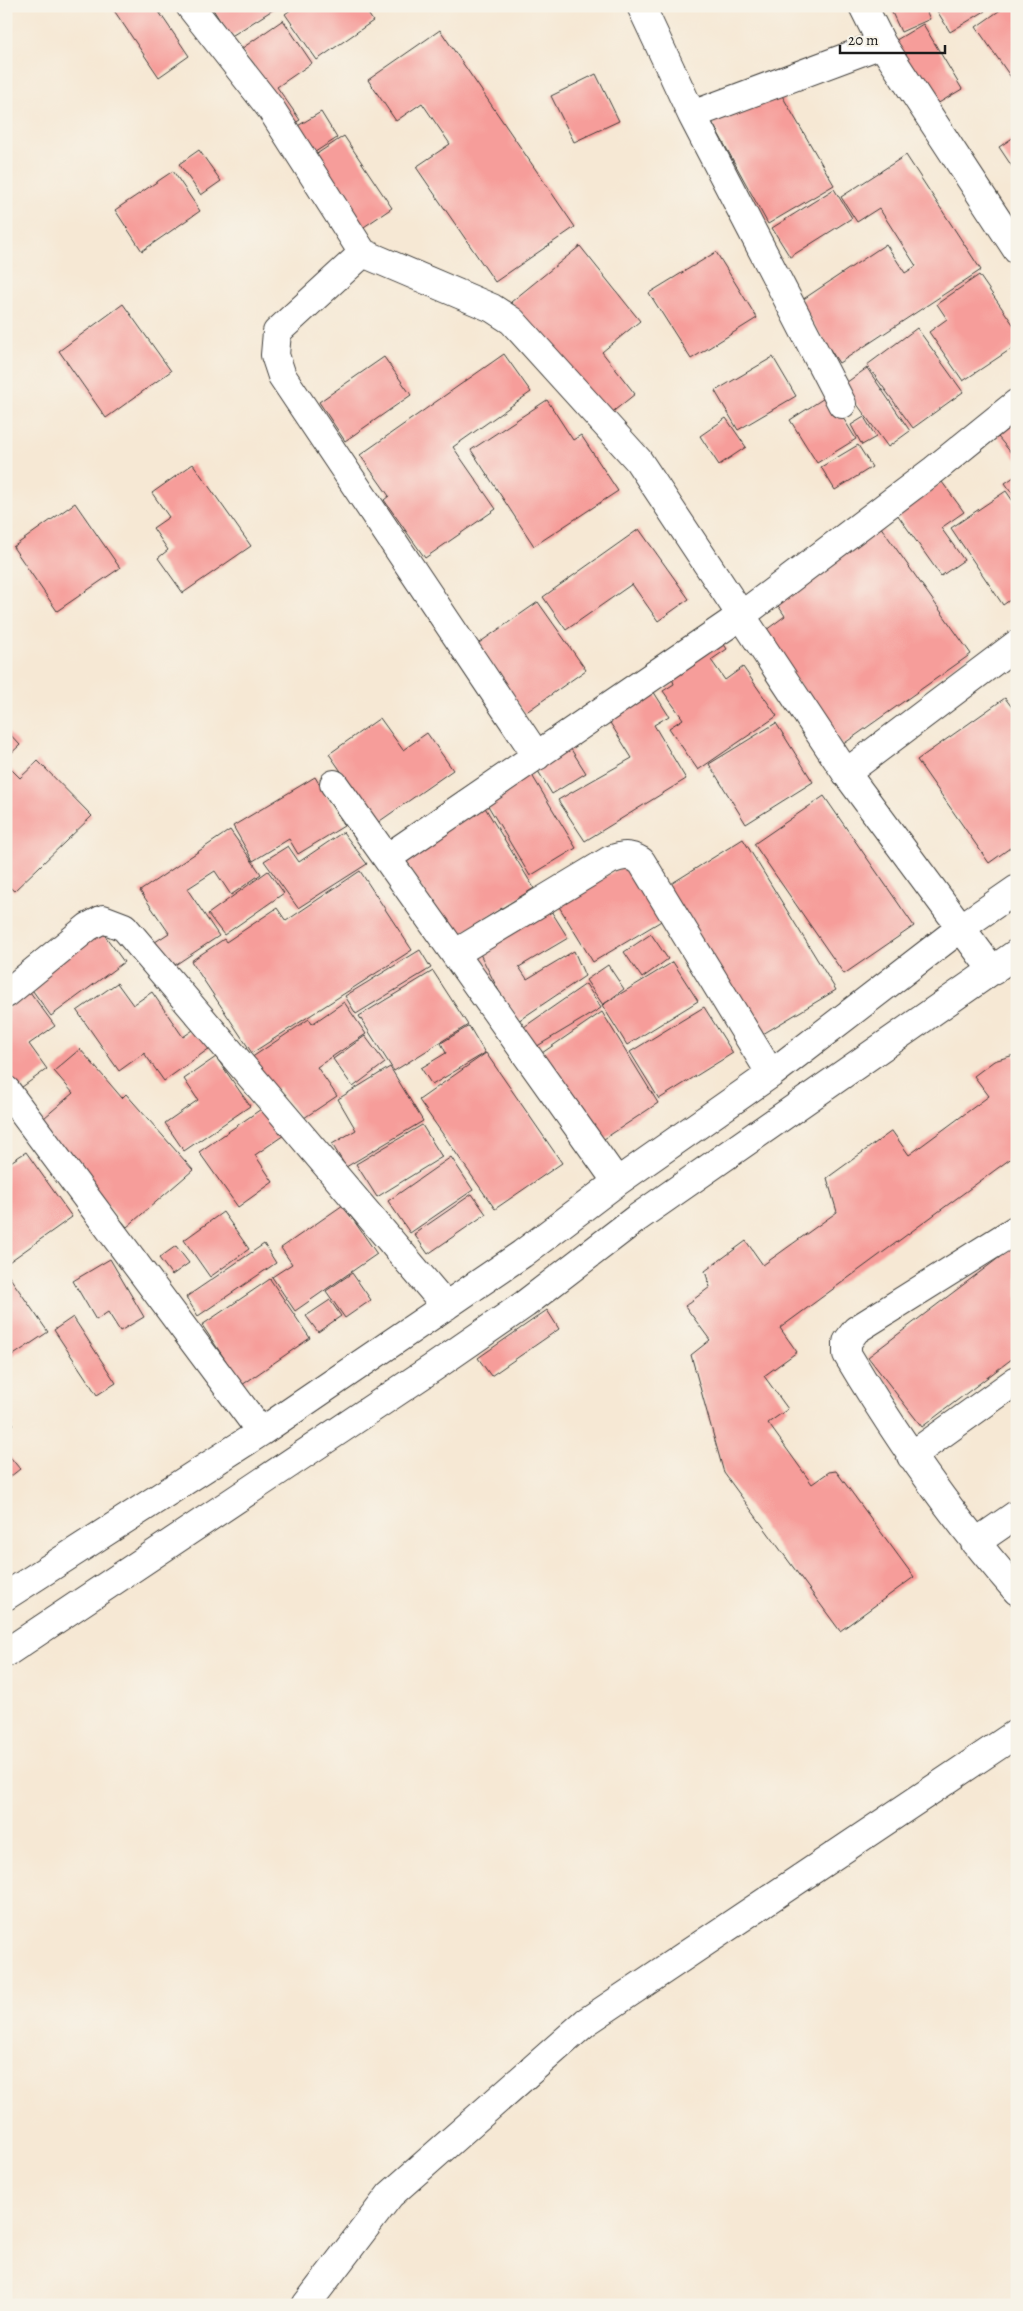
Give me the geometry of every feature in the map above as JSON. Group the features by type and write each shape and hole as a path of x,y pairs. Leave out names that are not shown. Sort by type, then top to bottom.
{"street":[{"path":"190,6 271,109 363,252 492,308 512,322 638,460 846,773 993,971"},
{"path":"641,6 692,115 842,404"},
{"path":"863,6 882,44 1017,250"},
{"path":"692,115 882,44"},
{"path":"363,252 277,332 275,355 282,376 537,756"},
{"path":"387,858 742,615 934,470 1017,403"},
{"path":"846,773 1017,644"},
{"path":"334,784 617,1182"},
{"path":"456,953 610,860 622,855 632,856 641,862 772,1074"},
{"path":"6,1596 261,1432 522,1254 617,1182 772,1074 962,927 1017,889"},
{"path":"6,994 88,927 103,918 124,926 446,1306"},
{"path":"6,1653 434,1367 524,1304 637,1218 1017,953"},
{"path":"6,1090 261,1432"},
{"path":"1017,1228 856,1330 847,1342 847,1354 911,1456 974,1542 1017,1591"},
{"path":"911,1456 1017,1380"},
{"path":"974,1542 1017,1514"},
{"path":"306,2305 390,2195 586,2022 1017,1733"}],"building":[{"path":"111,6 155,6 189,56 159,77"},
{"path":"211,6 279,6 230,37"},
{"path":"296,6 363,6 373,21 317,60 285,14"},
{"path":"889,6 924,6 930,19 901,32"},
{"path":"934,6 982,6 985,11 950,32"},
{"path":"1006,6 1017,6 1017,81 1015,83 976,27"},
{"path":"283,20 312,63 277,87 300,120 293,124 241,49"},
{"path":"923,24 962,89 932,107 893,42"},
{"path":"440,30 575,227 495,282 416,167 450,144 422,103 396,121 368,80"},
{"path":"596,74 619,121 574,142 551,96"},
{"path":"781,94 834,185 768,224 711,120"},
{"path":"321,112 337,138 312,154 296,127"},
{"path":"1017,135 1017,174 999,147"},
{"path":"344,136 392,208 355,233 306,161"},
{"path":"199,150 221,181 201,195 179,164"},
{"path":"906,155 981,270 839,363 799,302 886,244 905,273 916,266 879,208 857,222 841,197"},
{"path":"173,171 200,211 142,251 115,210"},
{"path":"834,189 852,218 790,257 772,228"},
{"path":"580,246 640,321 602,352 635,394 605,418 511,302"},
{"path":"716,252 757,318 691,359 649,293"},
{"path":"979,275 1017,330 1017,345 963,381 929,332 947,319 937,304"},
{"path":"123,304 171,371 106,418 59,351"},
{"path":"917,328 963,392 913,428 867,365"},
{"path":"504,354 531,392 453,447 496,509 425,558 384,500 389,496 360,455"},
{"path":"384,357 411,395 345,441 319,402"},
{"path":"773,357 796,396 738,430 715,391"},
{"path":"867,368 910,431 888,447 843,385"},
{"path":"829,395 856,439 817,463 790,420"},
{"path":"547,400 573,440 581,435 618,491 534,546 471,450"},
{"path":"1017,413 1017,460 994,432"},
{"path":"864,417 876,437 862,445 851,425"},
{"path":"726,418 746,447 719,465 700,436"},
{"path":"858,445 872,467 835,490 821,467"},
{"path":"193,464 251,546 183,593 158,558 168,550 153,528 169,517 152,493"},
{"path":"1017,475 1017,500 1005,483"},
{"path":"942,482 964,512 941,528 964,560 941,576 897,514"},
{"path":"1006,491 1017,507 1017,595 1003,605 951,528"},
{"path":"75,503 120,568 57,611 13,547"},
{"path":"880,526 971,654 842,745 762,633 785,616 775,601"},
{"path":"639,529 689,599 658,621 632,584 566,630 543,597"},
{"path":"538,602 586,670 525,713 476,645"},
{"path":"723,643 727,649 711,660 725,680 743,667 777,716 698,770 669,728 683,719 663,691 674,684 671,675"},
{"path":"650,686 669,716 654,725 686,779 585,841 558,800 632,758 604,713"},
{"path":"1005,698 1017,714 1017,843 989,863 917,760"},
{"path":"380,718 403,750 427,733 453,770 377,823 329,754"},
{"path":"776,723 813,782 746,824 709,764"},
{"path":"6,730 20,745 6,758"},
{"path":"569,746 586,773 552,794 535,766"},
{"path":"38,761 92,816 14,891 6,884 6,764 20,778"},
{"path":"527,767 576,848 530,876 481,794"},
{"path":"315,777 344,826 298,854 289,839 253,861 233,826"},
{"path":"824,796 914,926 844,974 754,844"},
{"path":"484,806 534,888 453,939 402,856"},
{"path":"230,830 261,874 231,895 215,871 187,889 219,936 169,969 152,944 169,933 140,891"},
{"path":"343,832 367,864 298,908 264,861 288,846 299,862"},
{"path":"743,839 836,990 758,1037 666,887"},
{"path":"628,863 663,920 593,962 558,905"},
{"path":"268,871 284,893 224,935 208,914"},
{"path":"360,871 412,950 252,1053 191,961 224,939 226,942 277,908 286,921"},
{"path":"548,906 568,938 519,967 527,979 574,951 585,976 515,1023 478,950"},
{"path":"98,926 124,962 51,1016 25,980"},
{"path":"651,934 668,959 642,978 624,952"},
{"path":"420,950 431,968 356,1014 345,996"},
{"path":"673,962 698,1001 627,1045 602,1005"},
{"path":"608,965 624,989 603,1005 586,980"},
{"path":"433,971 468,1025 394,1071 359,1016"},
{"path":"117,983 133,1005 152,992 183,1037 196,1028 210,1048 164,1081 144,1053 119,1071 77,1011"},
{"path":"586,984 601,1008 534,1048 524,1027"},
{"path":"30,992 55,1026 29,1044 47,1069 18,1090 6,1074 6,1009"},
{"path":"344,1002 366,1034 317,1067 337,1096 301,1120 279,1087 273,1090 251,1058 309,1019 312,1024"},
{"path":"704,1007 733,1053 659,1099 630,1052"},
{"path":"602,1012 658,1103 598,1143 542,1053"},
{"path":"469,1026 485,1053 432,1085 421,1068 446,1053 441,1043"},
{"path":"365,1036 385,1063 353,1087 333,1059"},
{"path":"80,1049 122,1098 126,1094 193,1170 127,1227 37,1124 73,1093 54,1071"},
{"path":"486,1053 562,1163 495,1209 419,1100"},
{"path":"1014,1055 1017,1059 1017,1154 780,1328 797,1352 764,1376 788,1409 768,1423 812,1484 829,1472 836,1471 914,1577 840,1631 724,1473 691,1355 710,1340 685,1306 710,1287 705,1271 746,1241 763,1265 837,1212 827,1178 892,1131 909,1155 989,1096 974,1076 994,1061"},
{"path":"216,1057 250,1106 184,1151 165,1123 198,1100 184,1079"},
{"path":"390,1067 423,1121 346,1167 332,1144 356,1130 338,1099"},
{"path":"264,1107 284,1135 255,1155 273,1182 238,1207 199,1152"},
{"path":"422,1125 442,1157 377,1197 356,1164"},
{"path":"26,1152 72,1217 6,1264 6,1165"},
{"path":"451,1157 473,1190 410,1233 388,1201"},
{"path":"472,1194 486,1214 428,1254 414,1234"},
{"path":"343,1205 377,1254 295,1311 272,1277 292,1264 281,1248"},
{"path":"223,1212 249,1249 210,1277 184,1240"},
{"path":"264,1244 276,1263 198,1316 186,1297"},
{"path":"1017,1244 1017,1355 922,1427 868,1357"},
{"path":"176,1246 189,1263 172,1275 159,1258"},
{"path":"110,1259 144,1317 120,1331 108,1312 96,1320 73,1281"},
{"path":"6,1272 48,1332 6,1360"},
{"path":"352,1273 371,1300 345,1318 326,1291"},
{"path":"270,1279 310,1338 242,1385 202,1325"},
{"path":"330,1300 341,1316 318,1332 306,1316"},
{"path":"547,1310 559,1329 491,1376 478,1358"},
{"path":"73,1317 116,1383 97,1395 54,1330"},
{"path":"6,1416 14,1424 6,1431"},
{"path":"6,1452 20,1469 6,1480"}]}
